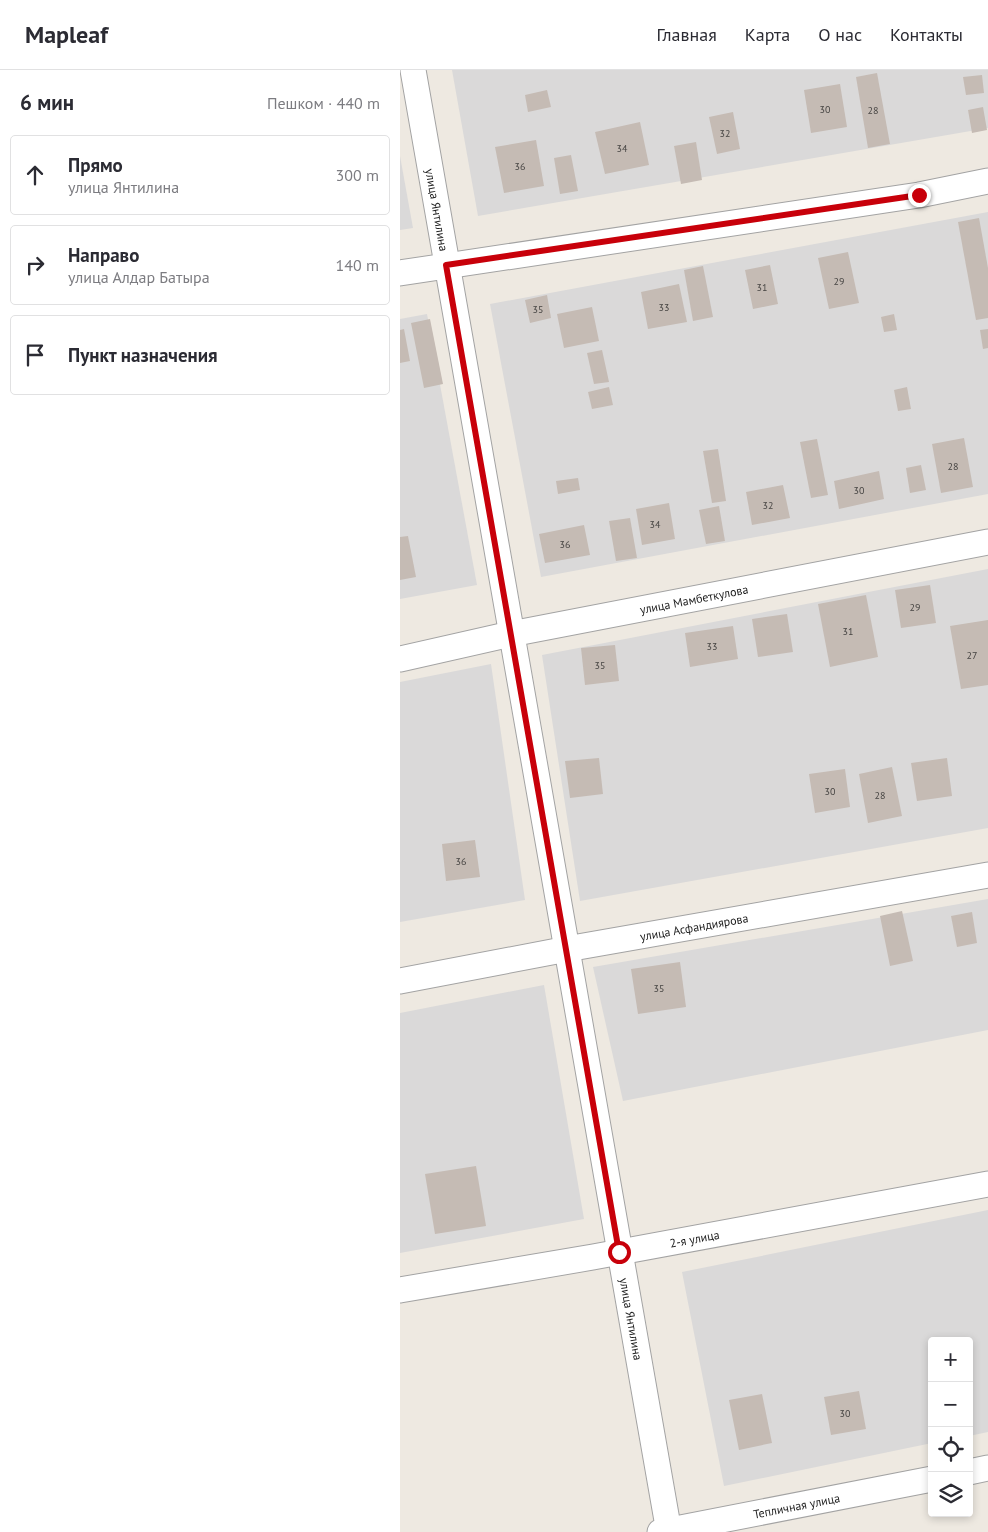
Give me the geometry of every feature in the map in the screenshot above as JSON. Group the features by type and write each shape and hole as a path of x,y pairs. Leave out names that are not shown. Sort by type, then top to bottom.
{"street":[{"name":"улица Янтилина","path":"413,70 666,1532"},
{"path":"400,273 919,195 988,181"},
{"name":"улица Мамбеткулова","path":"400,659 511,634 988,542"},
{"name":"улица Асфандиярова","path":"400,982 566,950 988,875"},
{"name":"2-я улица","path":"400,1290 988,1184"},
{"path":"973,1471 988,1468"},
{"name":"Тепличная улица","path":"666,1532 928,1480"}],"shaded area":[{"path":"452,70 988,70 988,128 478,216"},
{"path":"400,156 413,228 400,230"},
{"path":"988,212 988,494 541,577 490,304"},
{"path":"427,314 477,585 400,599 400,319"},
{"path":"988,569 988,828 580,901 542,655"},
{"path":"491,664 525,900 400,922 400,682"},
{"path":"988,899 988,1030 623,1101 593,967"},
{"path":"544,985 584,1219 400,1253 400,1013"},
{"path":"988,1210 988,1432 973,1435 973,1337 928,1337 928,1444 724,1486 682,1272"}],"building":[{"path":"877,73 890,144 868,148 856,77"},
{"path":"982,75 984,93 966,95 963,77"},
{"path":"840,84 847,127 811,133 804,90"},
{"path":"547,90 551,107 528,112 525,95"},
{"path":"983,107 987,130 972,133 968,110"},
{"path":"733,112 740,149 717,154 709,117"},
{"path":"640,122 649,165 605,174 595,132"},
{"path":"536,140 544,186 504,193 495,147"},
{"path":"696,142 702,180 681,184 674,146"},
{"path":"571,155 578,191 560,194 554,158"},
{"path":"979,218 988,268 988,318 976,320 958,222"},
{"path":"848,252 859,303 829,309 818,258"},
{"path":"770,265 778,304 753,309 745,270"},
{"path":"703,266 713,317 693,321 684,270"},
{"path":"679,284 687,322 648,329 641,292"},
{"path":"547,295 551,318 530,323 525,300"},
{"path":"592,307 599,341 564,348 557,314"},
{"path":"894,314 897,330 884,332 881,317"},
{"path":"430,319 443,384 424,388 411,323"},
{"path":"404,329 410,361 400,363 400,330"},
{"path":"988,329 988,348 983,349 980,330"},
{"path":"602,350 609,382 594,384 587,353"},
{"path":"609,387 613,405 592,409 588,392"},
{"path":"907,387 911,409 898,411 894,390"},
{"path":"964,438 973,487 941,493 932,444"},
{"path":"817,439 828,495 811,498 800,442"},
{"path":"718,449 726,501 712,503 703,451"},
{"path":"921,465 926,490 910,493 906,468"},
{"path":"879,471 884,499 839,509 834,481"},
{"path":"578,478 580,490 558,494 556,481"},
{"path":"783,485 790,518 752,525 746,492"},
{"path":"669,503 675,539 642,545 636,509"},
{"path":"719,506 725,541 706,544 699,510"},
{"path":"630,518 637,558 616,561 609,521"},
{"path":"584,525 590,555 545,563 539,534"},
{"path":"408,536 416,577 400,580 400,537"},
{"path":"930,585 936,623 901,628 895,590"},
{"path":"866,595 878,657 830,667 818,604"},
{"path":"787,614 793,652 758,657 752,619"},
{"path":"988,620 988,685 961,689 950,626"},
{"path":"733,626 738,659 690,667 685,633"},
{"path":"615,645 619,681 585,685 581,648"},
{"path":"599,758 603,794 570,798 565,761"},
{"path":"947,758 952,796 917,801 911,763"},
{"path":"892,767 902,816 868,823 859,774"},
{"path":"845,769 850,807 815,813 809,774"},
{"path":"475,840 480,877 446,881 442,844"},
{"path":"902,911 913,961 890,966 880,916"},
{"path":"972,912 977,943 957,947 951,916"},
{"path":"680,962 686,1007 638,1014 631,969"},
{"path":"476,1166 486,1226 435,1234 425,1174"},
{"path":"859,1391 866,1429 831,1435 824,1397"},
{"path":"762,1394 772,1443 739,1450 729,1400"}],"route":[{"path":"619,1252 446,265 919,195"}]}
